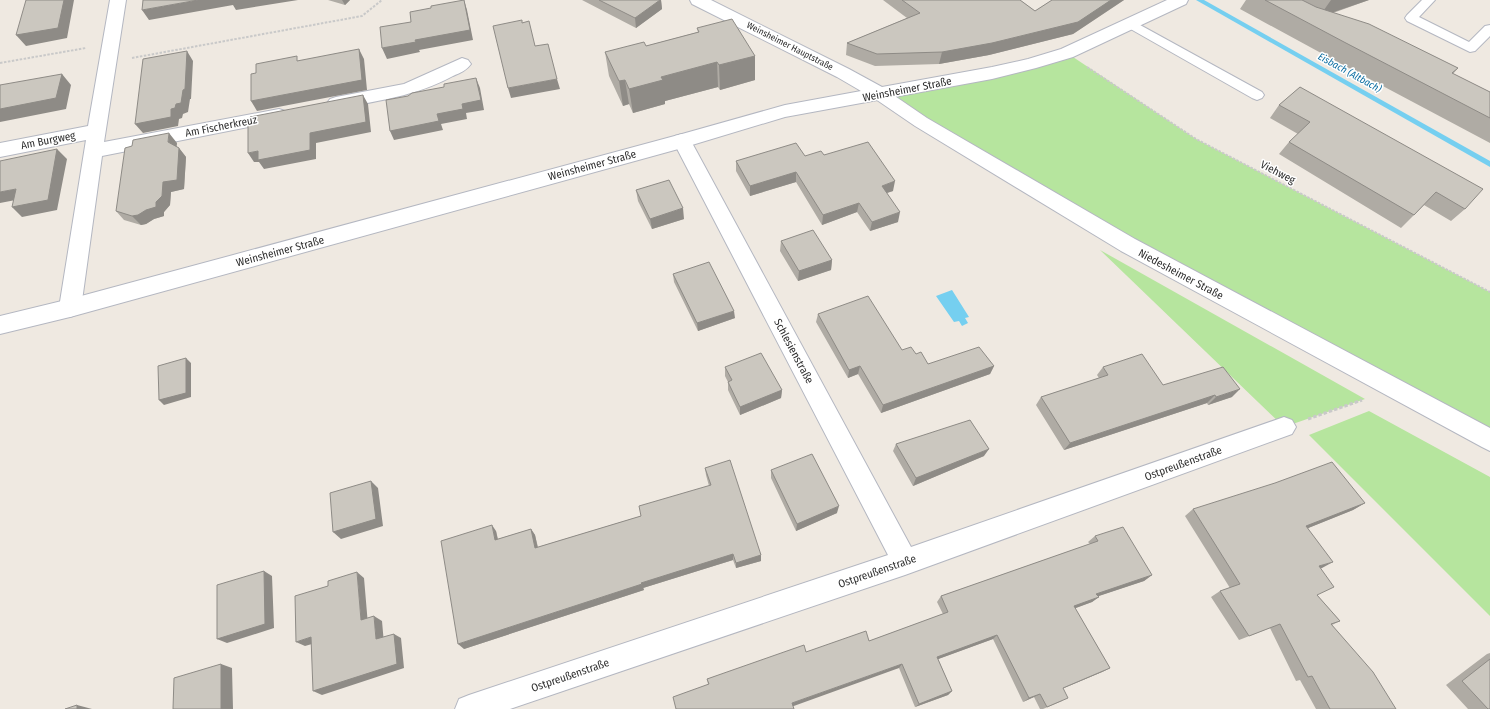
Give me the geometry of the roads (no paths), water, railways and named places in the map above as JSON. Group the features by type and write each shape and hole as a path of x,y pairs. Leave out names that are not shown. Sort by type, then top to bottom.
{"street":[{"path":"70,308 110,43 118,0"},
{"name":"Weinsheimer Hauptstraße","path":"698,0 843,73 880,94"},
{"name":"Weinsheimer Straße","path":"0,325 70,308 682,141 785,111 992,73 1067,53 1180,0"},
{"path":"316,107 408,89 438,77 462,64"},
{"name":"Niedesheimer Straße","path":"880,94 921,122 1128,245 1490,440"},
{"name":"Am Fischerkreuz","path":"94,151 293,112"},
{"name":"Am Burgweg","path":"0,150 97,131"},
{"name":"Schlesienstraße","path":"682,141 905,562"},
{"name":"Ostpreußenstraße","path":"469,709 905,562 1284,428"}],"lane":[{"path":"1429,0 1411,18 1470,48 1490,28"},
{"path":"1131,24 1257,95"}],"water":[{"path":"952,290 969,317 965,318 968,323 962,326 959,321 954,322 936,296"}],"waterway":[{"name":"Eisbach (Altbach)","path":"1199,0 1490,164"}]}
